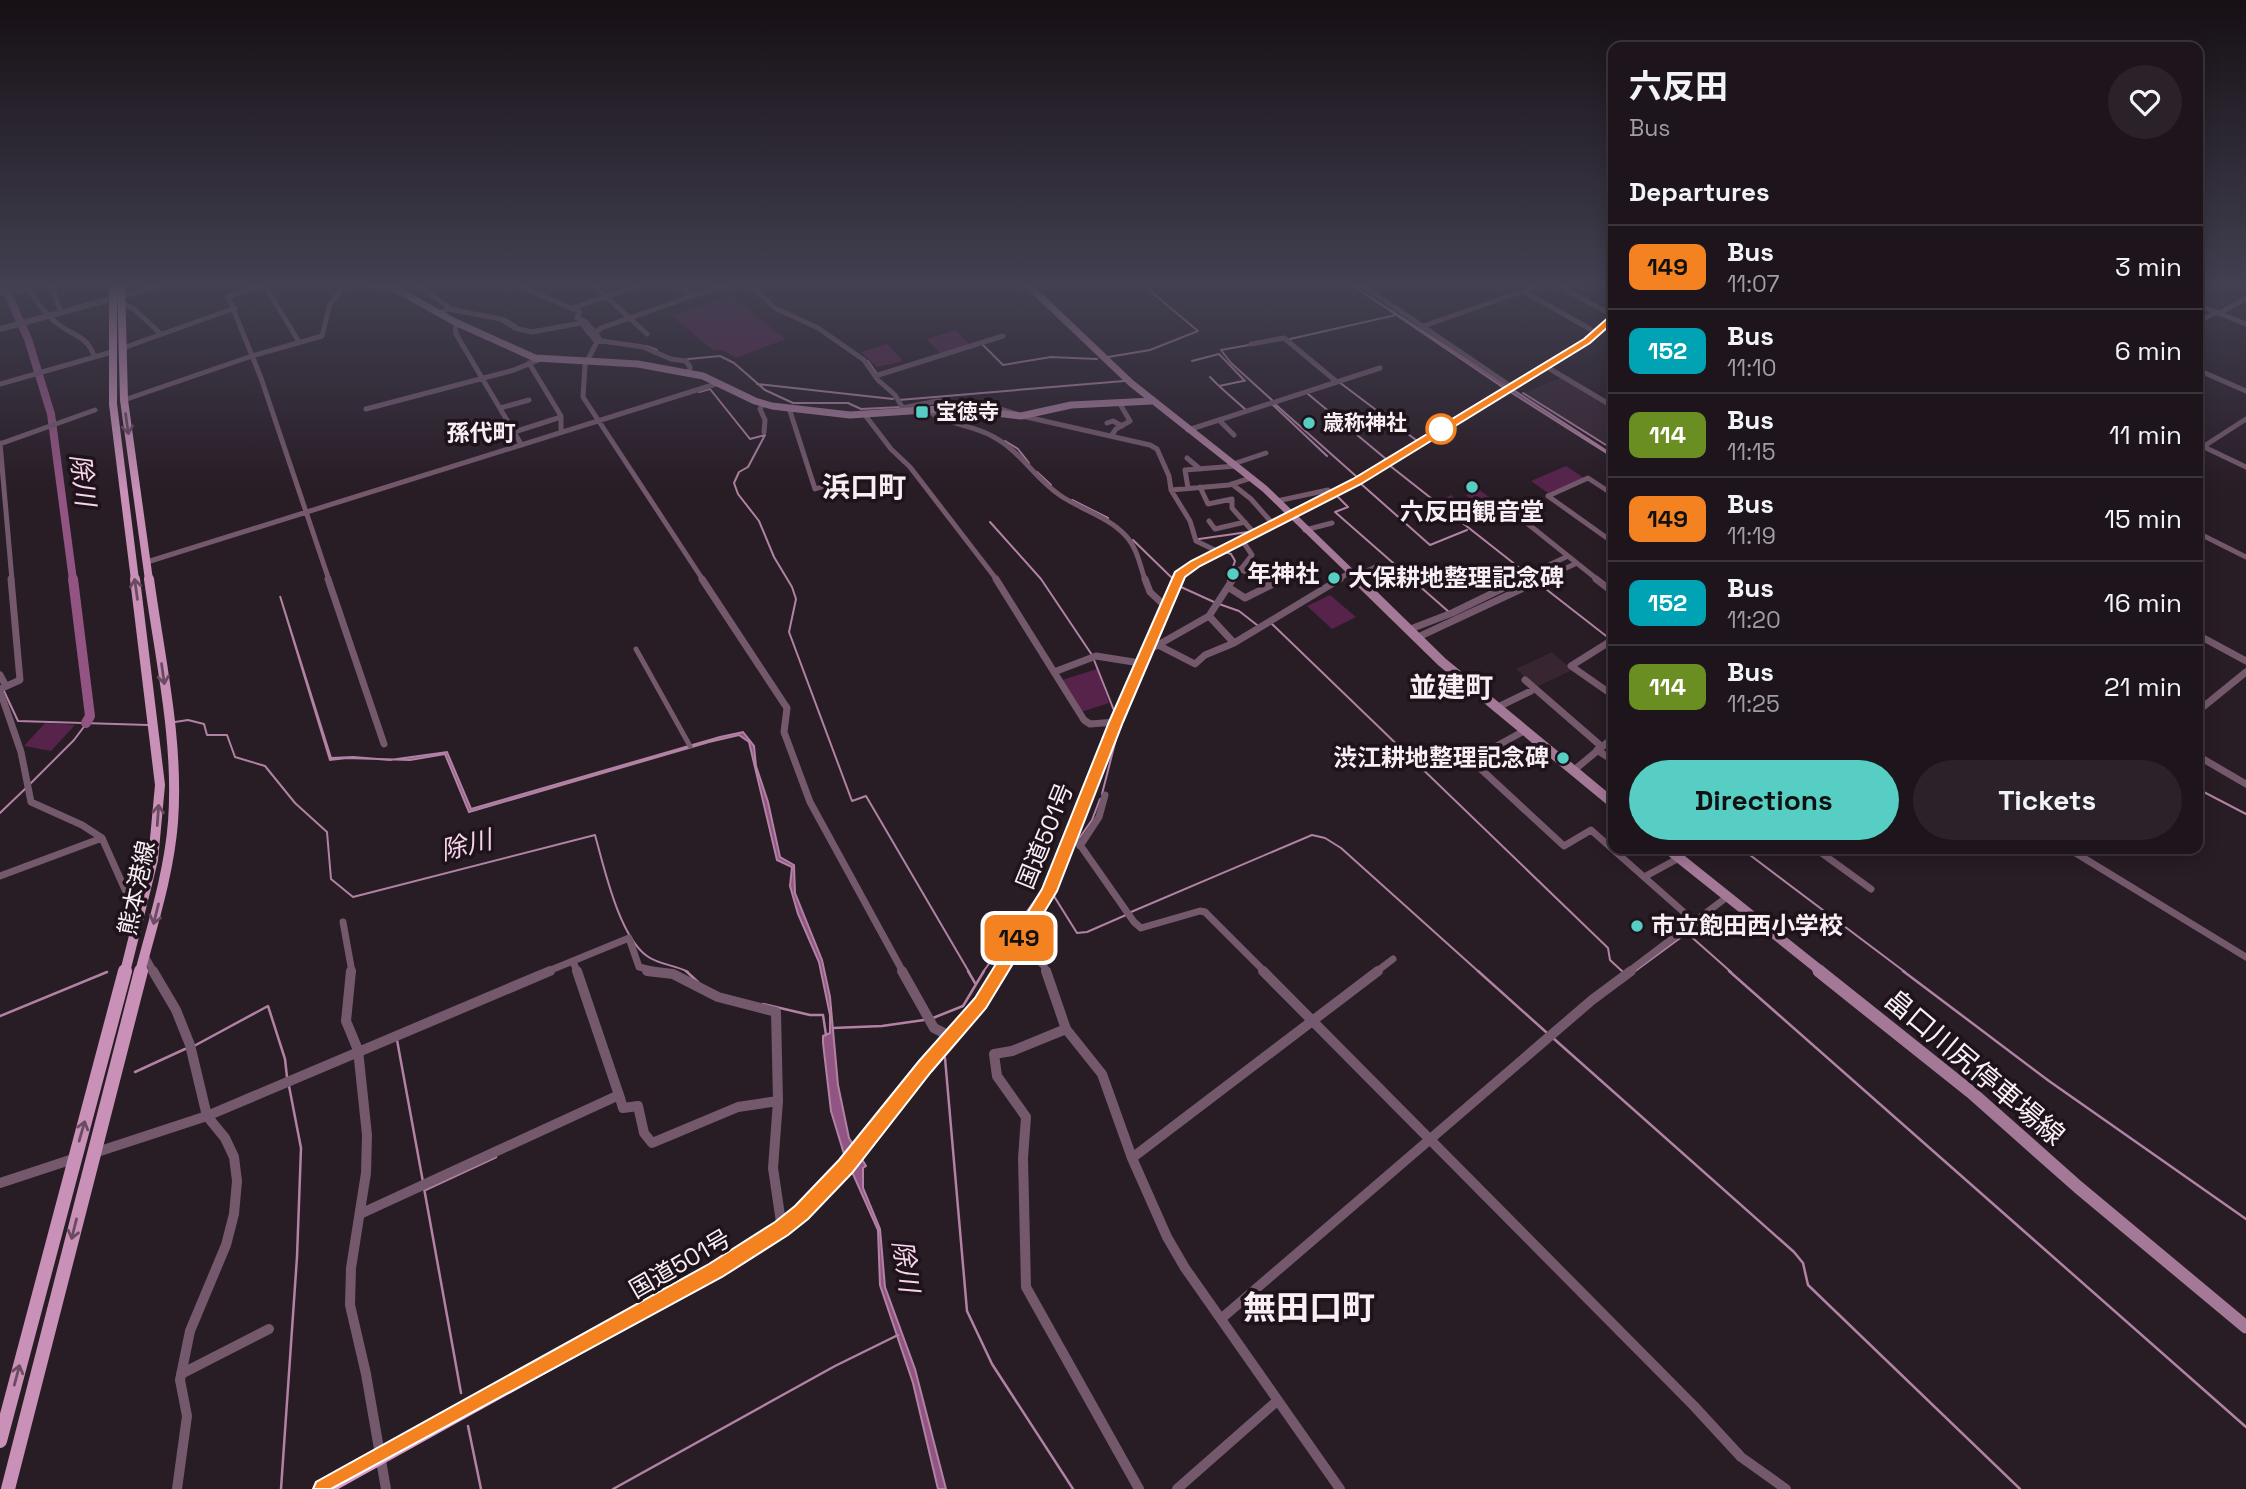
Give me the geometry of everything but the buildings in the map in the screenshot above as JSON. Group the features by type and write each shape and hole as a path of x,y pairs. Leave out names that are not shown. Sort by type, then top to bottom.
{"highway":[{"name":"国道501号","path":"324,1489 716,1271 782,1228 824,1191 981,1003 1049,891 1140,663 1180,575 1343,489 1566,352"}],"main road":[{"name":"熊本港線","path":"0,1441 142,908 157,831 160,785 121,480 117,352"},
{"path":"521,352 541,359 638,364 720,383 763,404 864,415 902,408 967,408 1022,416 1071,405 1152,401"},
{"path":"1100,352 1152,401 1277,501 1416,638 1496,708 1608,799"},
{"name":"熊本港線","path":"8,1489 145,956 171,838 174,757 135,477 118,402"},
{"path":"121,480 135,477"},
{"path":"133,566 147,562"},
{"path":"143,639 157,635"},
{"path":"157,763 174,757"},
{"name":"畠口川尻停車場線","path":"1674,854 1972,1093 2078,1187 2246,1327"}],"street":[{"path":"0,384 107,352"},
{"path":"251,352 384,744"},
{"path":"118,402 264,352"},
{"path":"467,352 522,444"},
{"path":"588,352 582,394 787,708 784,732 810,802 934,1028 951,1037"},
{"path":"656,352 675,362 685,361 690,367 689,374"},
{"path":"853,352 864,360 875,376 895,395 902,408 937,401 995,407 1157,449 1173,490 1190,520 1196,541 1220,552"},
{"path":"875,376 950,352"},
{"path":"1301,352 1337,382"},
{"path":"1458,352 1509,388"},
{"path":"366,410 541,359"},
{"path":"529,363 538,380 546,387 561,417 561,432"},
{"path":"1545,366 1608,403"},
{"path":"1188,430 1380,368"},
{"path":"2203,372 2246,391"},
{"path":"147,562 720,383"},
{"path":"500,408 529,400"},
{"path":"763,404 760,409 765,420 764,432"},
{"path":"1111,436 1130,421 1120,404"},
{"path":"789,408 815,489 830,484"},
{"path":"2,688 19,680 3,514 0,443 94,410"},
{"path":"927,410 932,415 967,425 1006,443 1060,496 1102,517 1119,529 1131,540 1150,592 1156,601 1165,606"},
{"path":"864,415 945,512 1008,595 1084,720 1090,724 1116,722"},
{"path":"514,432 561,417"},
{"path":"2203,445 2246,419"},
{"path":"1219,420 1234,435"},
{"path":"1107,423 1113,421 1122,426"},
{"path":"2203,448 2246,467"},
{"path":"1188,488 1183,472 1235,465 1266,453"},
{"path":"1187,458 1200,469"},
{"path":"1173,490 1232,484 1251,478"},
{"path":"1608,491 1588,478 1548,496 1608,539"},
{"path":"1232,484 1247,495 1273,524"},
{"path":"1200,487 1208,504 1247,495"},
{"path":"1277,501 1328,490"},
{"path":"1232,499 1232,508 1255,534"},
{"path":"1513,512 1608,588"},
{"path":"1209,521 1215,529 1245,522"},
{"path":"1306,530 1332,523"},
{"path":"2203,536 2246,557"},
{"path":"1242,541 1252,555"},
{"path":"1147,650 1209,616 1240,569 1252,555 1261,553"},
{"path":"1408,630 1452,613 1568,556"},
{"path":"1416,638 1577,563"},
{"path":"1158,645 1195,664 1205,655 1234,643 1351,575 1380,565"},
{"path":"1228,587 1245,597 1270,585 1240,569"},
{"path":"1209,616 1234,643"},
{"path":"2203,638 2246,661"},
{"path":"1608,643 1571,666 1608,692"},
{"path":"636,649 690,746"},
{"path":"1054,672 1096,656 1140,663"},
{"path":"2203,706 2246,672"},
{"path":"0,675 21,752 31,802 82,825 102,838 131,903 142,908"},
{"path":"1525,680 1608,756"},
{"path":"1496,708 1531,691"},
{"path":"1524,731 1471,760 1564,845 1591,830 1608,845"},
{"path":"1573,771 1608,741"},
{"path":"2203,759 2246,784"},
{"path":"1080,846 1099,817 1105,795"},
{"path":"1071,832 1134,922 1141,928 1148,929 1200,911 1205,912 1685,1396 1741,1457 1786,1489"},
{"path":"0,876 102,838"},
{"path":"1618,854 1696,923"},
{"path":"1823,854 1871,889"},
{"path":"2077,854 2246,957"},
{"path":"1644,877 1679,858"},
{"path":"1222,1318 1591,1000 1727,897"},
{"path":"343,922 352,974 346,1021 358,1050 367,1135 350,1305 386,1489"},
{"path":"93,1153 207,1116 358,1050 629,938 639,967 643,970 673,974 718,997 776,1013 778,1101 773,1168 779,1223 782,1228"},
{"path":"1017,942 1044,967 1066,1030 1102,1074 1132,1158 1167,1237 1277,1401 1340,1489"},
{"path":"145,956 176,1010 190,1045 207,1116 225,1138 234,1157 237,1181 234,1214 226,1245 190,1331 181,1374 187,1416 177,1489"},
{"path":"1132,1158 1393,959"},
{"path":"573,961 593,1013 623,1108 638,1106 644,1133 652,1143 738,1107 778,1101"},
{"path":"1066,1030 1012,1051 994,1054 997,1076 1026,1117 1023,1158 1026,1287 1139,1489"},
{"path":"360,1214 619,1095"},
{"path":"0,1183 74,1159"},
{"path":"181,1374 269,1329"},
{"path":"1177,1489 1277,1401"}],"shaded area":[{"path":"727,352 750,352 736,358"},
{"path":"862,352 895,352 903,361 877,367"},
{"path":"1452,352 1456,352 1608,454"},
{"path":"1562,377 1608,405 1608,445 1524,393"},
{"path":"1566,466 1584,478 1548,493 1531,481"},
{"path":"1478,489 1499,504 1463,520 1438,501 1451,495 1464,505 1472,501 1466,495"},
{"path":"1330,595 1356,617 1332,629 1307,606"},
{"path":"280,596 331,758 377,759 330,760"},
{"path":"1552,652 1572,670 1537,687 1516,669"},
{"path":"1097,669 1109,703 1081,712 1062,680"},
{"path":"45,723 75,725 51,751 24,746"},
{"path":"743,732 754,746 756,766 768,802 780,857 794,865 795,893 822,960 830,997 838,1085 849,1138 866,1166 863,1168 863,1188 880,1229 885,1287 915,1369 946,1489 938,1489 913,1383 880,1285 878,1230 844,1154 831,1111 823,1043 823,1036 830,1033 830,1015 819,962 798,914 790,886 792,867 777,860 749,742 739,735 709,742 469,812 445,754 410,760 394,759 447,752 471,809 720,737"}],"waterway":[{"name":"除川","path":"32,352 51,414 73,580"},
{"path":"990,352 1003,365 1051,357 1097,359"},
{"path":"1108,357 1135,352"},
{"path":"1223,352 1274,402"},
{"path":"1192,361 1219,354 1245,381"},
{"path":"688,359 720,356 734,363 758,384"},
{"path":"868,361 877,374"},
{"path":"1210,377 1218,385"},
{"path":"899,400 1124,381"},
{"path":"1243,381 1219,386 1246,410"},
{"path":"1339,382 1416,440"},
{"path":"758,384 893,399"},
{"path":"758,384 793,403 848,403 861,409 902,407"},
{"path":"699,392 710,389 750,439 765,435 748,467 739,472 734,483 738,494 759,521 774,557 792,587 796,599 789,632 852,801 866,796 969,972"},
{"path":"1523,393 1608,446"},
{"path":"1308,394 1386,459"},
{"path":"1275,404 1357,477"},
{"path":"1273,405 1327,456"},
{"path":"953,420 968,424"},
{"path":"1005,441 1018,449 1029,463"},
{"path":"1389,465 1526,573"},
{"path":"1037,472 1051,485"},
{"path":"1360,483 1430,545 1467,530"},
{"path":"1338,497 1348,507 1335,512 1449,612"},
{"path":"1072,500 1108,518"},
{"path":"990,522 1041,579 1092,655"},
{"path":"1199,539 1248,532"},
{"path":"1133,540 1172,578"},
{"path":"1225,552 1231,554 1235,561 1228,581"},
{"name":"除川","path":"73,579 90,716 86,723"},
{"path":"1542,586 1608,637"},
{"path":"1181,587 1214,602"},
{"path":"1219,604 1239,611 1257,625"},
{"path":"1271,623 1608,948 1610,960 1623,972"},
{"path":"1094,660 1115,713"},
{"path":"3,689 18,721 148,725"},
{"name":"除川","path":"175,722 188,720 204,724 207,735 227,735 235,757 265,766 295,803 327,832 331,879 353,897 595,835 614,900 628,933 647,956 686,971"},
{"path":"30,784 74,740 86,724"},
{"path":"1102,794 1118,731"},
{"path":"0,813 26,788"},
{"path":"2203,792 2246,814"},
{"path":"1078,840 1092,820 1100,799"},
{"path":"1131,912 1312,835 1325,838 1341,848 1479,972"},
{"path":"1749,854 1905,972"},
{"path":"983,972 1046,885"},
{"path":"1052,893 1077,933 1087,932 1126,915"},
{"path":"1634,972 1687,933 1731,972"},
{"name":"除川","path":"686,971 699,983"},
{"path":"968,971 975,983"},
{"path":"933,1018 963,1006 984,971"},
{"path":"1478,971 1546,1032"},
{"path":"1729,971 2246,1427"},
{"path":"1903,971 2049,1081 2246,1219"},
{"path":"0,1016 107,972"},
{"name":"除川","path":"763,1004 810,1015 823,1015 826,1035"},
{"path":"194,1046 268,1006 285,1059 287,1077"},
{"path":"833,1028 882,1026 924,1020"},
{"path":"1553,1038 1794,1252 1803,1263 1808,1285 2020,1489"},
{"path":"397,1040 423,1182"},
{"path":"135,1072 185,1049"},
{"path":"945,1058 967,1311 992,1364 1073,1489"},
{"path":"281,1489 297,1257 301,1148 289,1086"},
{"path":"425,1190 496,1157"},
{"path":"424,1188 461,1393"},
{"path":"613,1489 835,1366 898,1335"},
{"path":"468,1426 481,1489"}],"bus line":[{"name":"149","path":"324,1489 716,1271 801,1213 846,1167 925,1066 981,1003 1037,913 1049,891 1140,663 1174,583 1180,575 1189,567 1357,481 1568,352"}],"place":[{"name":"宝徳寺","path":"922,412"},
{"name":"歳称神社","path":"1309,423"},
{"name":"六反田観音堂","path":"1472,487"},
{"name":"年神社","path":"1233,574"},
{"name":"大保耕地整理記念碑","path":"1334,578"},
{"name":"渋江耕地整理記念碑","path":"1563,758"},
{"name":"市立飽田西小学校","path":"1637,926"}],"district":[{"name":"孫代町","path":"481,433"},
{"name":"浜口町","path":"864,487"},
{"name":"並建町","path":"1451,687"},
{"name":"無田口町","path":"1309,1307"}]}
